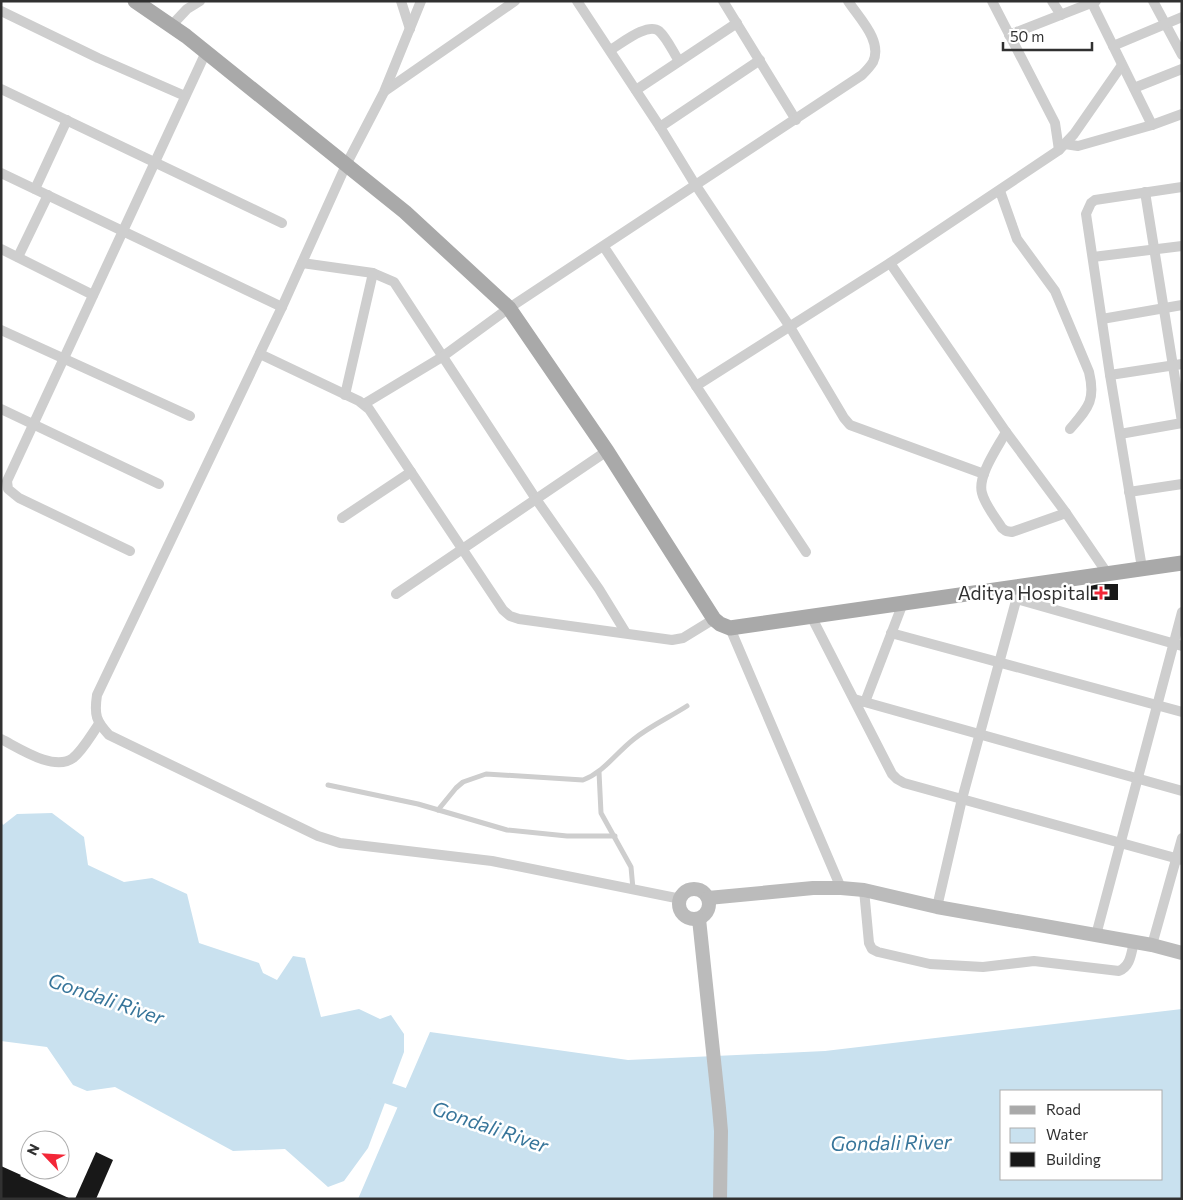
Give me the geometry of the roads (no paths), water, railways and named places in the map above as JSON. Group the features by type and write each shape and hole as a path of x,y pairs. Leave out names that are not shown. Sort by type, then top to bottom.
{"main road":[{"path":"135,1 206,52 405,212 509,308 607,451 714,619 720,624 730,628 903,603 1019,592 1107,574 1182,563"},
{"path":"708,898 813,888 864,890 937,907 1152,945 1182,953"},
{"path":"696,889 701,891 710,903 707,913 699,919 685,916 680,908 681,899 687,892 696,889"},
{"path":"699,919 720,1131 720,1199"}],"street":[{"path":"171,26 186,5 200,1"},
{"path":"401,1 410,29"},
{"path":"422,1 384,92 346,165 260,354 97,695 95,710 99,724 109,735 318,836 340,843 472,858 681,899"},
{"path":"384,92 515,1"},
{"path":"577,1 660,127 696,186 790,327 850,425 984,474"},
{"path":"724,1 796,120"},
{"path":"364,404 442,357 509,308 862,75 872,63 876,50 872,37 848,1"},
{"path":"992,1 1055,123 1062,147"},
{"path":"1052,1 1060,15"},
{"path":"1153,1 1182,55"},
{"path":"1009,35 1093,2 1152,124"},
{"path":"1,11 98,58 185,96"},
{"path":"1113,46 1182,17"},
{"path":"636,90 737,23"},
{"path":"610,50 646,29 654,28 660,32 679,61"},
{"path":"130,551 19,498 8,489 7,481 206,52"},
{"path":"660,127 760,60"},
{"path":"696,386 890,263 1000,191 1062,147 1074,134 1122,65"},
{"path":"1134,88 1182,69"},
{"path":"1,89 282,223"},
{"path":"1062,147 1078,146 1182,114"},
{"path":"35,189 67,120"},
{"path":"1,173 282,307"},
{"path":"1142,568 1086,214 1091,203 1100,199 1182,187"},
{"path":"1000,191 1017,239 1055,290 1089,372 1091,400 1087,409 1070,429"},
{"path":"1120,434 1182,422 1177,364 1164,308 1145,192"},
{"path":"18,258 48,195"},
{"path":"1093,258 1182,246"},
{"path":"604,247 806,552"},
{"path":"1,249 93,294"},
{"path":"302,263 373,273 394,282 536,499 599,589 626,633"},
{"path":"890,263 1006,432 1066,513 1107,574"},
{"path":"345,395 373,273"},
{"path":"1102,319 1182,306"},
{"path":"1,330 190,416"},
{"path":"260,354 364,404 503,610 510,616 519,619 672,640 683,638 714,619"},
{"path":"1110,375 1177,364"},
{"path":"1,410 160,484"},
{"path":"1006,432 984,474 981,488 982,495 1002,528 1012,532 1066,513"},
{"path":"396,594 607,451"},
{"path":"342,518 411,472"},
{"path":"1129,492 1182,484"},
{"path":"937,907 962,799 1019,592 1178,645"},
{"path":"865,702 903,603"},
{"path":"1096,935 1157,706 1178,645 1182,612"},
{"path":"811,616 892,774 897,779 904,783 1179,860"},
{"path":"730,628 841,888"},
{"path":"892,633 1182,712"},
{"path":"854,699 1182,791"},
{"path":"1,739 48,762 65,762 74,757 99,724"},
{"path":"1152,945 1179,860 1182,838"},
{"path":"864,890 869,943 872,949 921,962 983,967 1034,961 1119,971 1125,968 1129,962 1134,942"}],"lane":[{"path":"438,810 463,782 486,774 583,780 599,772 634,739 687,706"},
{"path":"599,772 602,813 631,867 633,889"},
{"path":"328,786 418,804 506,830 567,836 614,836"}],"water":[{"path":"52,813 84,837 88,865 124,882 152,878 187,894 199,943 259,963 263,973 277,980 293,956 305,958 321,1017 359,1009 380,1019 391,1015 404,1034 404,1052 368,1148 344,1181 328,1187 285,1149 233,1151 115,1087 87,1091 73,1085 47,1047 1,1041 1,821 3,825 17,814"},
{"path":"1182,1009 1182,1199 358,1199 430,1032 628,1060 825,1051"}],"waterway":[{"name":"Gondali River","path":"362,1084 428,1107"}],"place":[{"name":"Aditya Hospital","path":"1101,593"}]}
